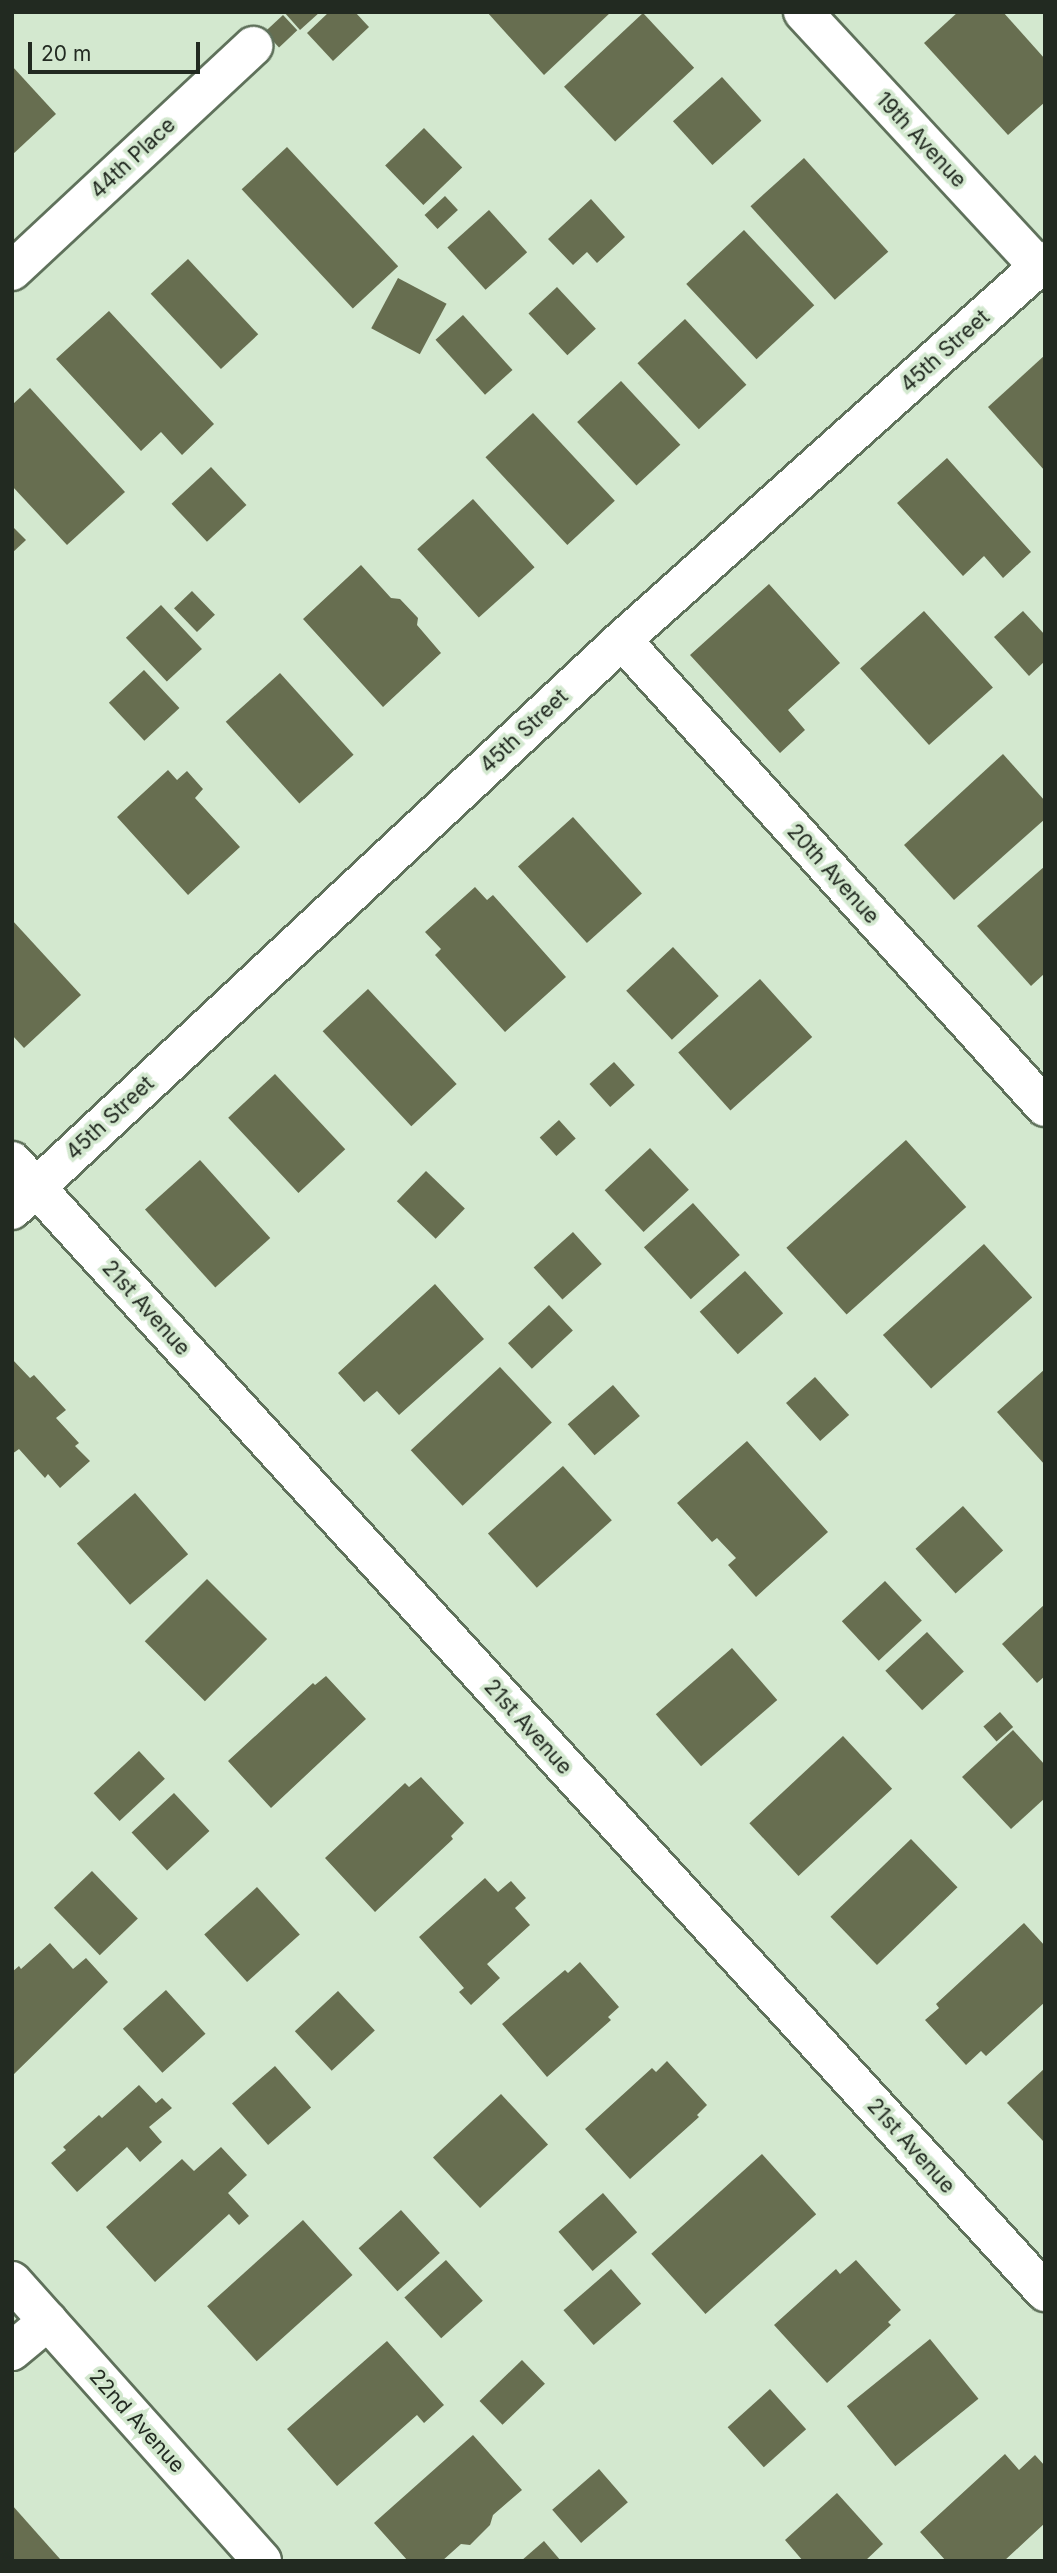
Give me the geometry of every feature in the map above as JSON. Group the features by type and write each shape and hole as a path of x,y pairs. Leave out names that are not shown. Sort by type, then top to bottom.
{"street":[{"name":"19th Avenue","path":"803,12 1042,264"},
{"name":"44th Place","path":"12,271 253,46"},
{"name":"45th Street","path":"20,1186 621,640 1042,264"},
{"name":"20th Avenue","path":"621,640 1045,1107"},
{"name":"21st Avenue","path":"20,1186 1045,2292"},
{"name":"22nd Avenue","path":"12,2281 262,2561"},
{"path":"12,2351 48,2321"}],"building":[{"path":"284,12 320,12 300,30"},
{"path":"329,12 355,12 369,27 333,61 307,33"},
{"path":"487,12 611,12 544,75"},
{"path":"958,12 1003,12 1045,59 1045,102 1008,135 924,43"},
{"path":"643,13 694,68 615,142 564,87"},
{"path":"283,15 297,30 279,47 265,32"},
{"path":"12,66 56,114 12,155"},
{"path":"722,77 761,121 712,165 673,121"},
{"path":"424,128 462,168 423,205 385,166"},
{"path":"287,147 398,266 353,308 242,189"},
{"path":"804,158 888,252 835,300 750,206"},
{"path":"445,196 458,210 437,229 425,215"},
{"path":"591,199 625,237 597,263 587,252 573,265 548,239"},
{"path":"489,210 527,252 486,290 447,247"},
{"path":"744,230 814,305 756,359 686,284"},
{"path":"188,259 258,334 221,369 151,294"},
{"path":"398,278 447,304 420,354 371,328"},
{"path":"557,287 596,329 567,355 528,314"},
{"path":"109,311 214,424 182,455 161,432 141,451 56,359"},
{"path":"463,315 513,370 485,395 436,340"},
{"path":"685,319 746,385 699,429 637,363"},
{"path":"1045,355 1045,471 988,407"},
{"path":"621,381 680,445 636,486 577,422"},
{"path":"30,388 125,492 67,545 12,486 12,405"},
{"path":"533,413 615,501 567,545 485,457"},
{"path":"947,458 1031,552 1003,578 984,556 963,576 897,503"},
{"path":"211,467 246,505 207,542 172,504"},
{"path":"473,499 535,567 479,618 417,549"},
{"path":"12,526 26,540 12,553"},
{"path":"361,565 391,598 400,599 418,618 417,625 441,653 383,707 303,619"},
{"path":"769,584 840,663 788,710 805,730 780,753 690,655"},
{"path":"192,591 215,615 197,632 174,608"},
{"path":"161,605 202,649 167,682 126,638"},
{"path":"924,611 993,688 929,745 860,669"},
{"path":"1023,611 1045,635 1045,661 1029,676 994,637"},
{"path":"144,670 179,708 144,741 109,703"},
{"path":"280,673 354,755 299,804 226,722"},
{"path":"1003,754 1045,801 1045,819 954,900 904,845"},
{"path":"168,770 177,780 187,771 203,789 195,798 240,847 188,895 117,817"},
{"path":"573,817 642,894 587,943 518,867"},
{"path":"1045,866 1045,973 1031,986 977,926"},
{"path":"475,887 487,900 493,895 566,977 505,1032 435,955 441,949 425,932"},
{"path":"12,920 81,995 24,1048 12,1035"},
{"path":"673,947 719,996 672,1040 626,991"},
{"path":"760,979 812,1037 730,1111 678,1053"},
{"path":"368,989 457,1084 411,1126 323,1031"},
{"path":"614,1062 635,1085 610,1107 589,1084"},
{"path":"275,1074 345,1149 298,1193 228,1118"},
{"path":"559,1120 576,1139 556,1156 540,1137"},
{"path":"906,1140 966,1207 847,1315 786,1248"},
{"path":"650,1148 689,1190 644,1232 605,1190"},
{"path":"200,1160 270,1238 215,1288 145,1210"},
{"path":"426,1171 465,1209 436,1239 397,1201"},
{"path":"693,1203 740,1255 691,1299 644,1247"},
{"path":"573,1232 602,1264 562,1299 534,1267"},
{"path":"984,1244 1032,1298 931,1389 883,1335"},
{"path":"745,1271 783,1313 738,1354 700,1312"},
{"path":"435,1284 484,1339 399,1415 377,1391 364,1402 338,1373"},
{"path":"549,1305 573,1331 532,1369 508,1343"},
{"path":"12,1359 30,1378 34,1375 66,1410 56,1418 79,1443 75,1446 90,1461 60,1488 48,1474 45,1478 19,1449 12,1454"},
{"path":"500,1367 552,1423 463,1506 411,1450"},
{"path":"1045,1369 1045,1465 997,1412"},
{"path":"815,1377 849,1415 820,1441 786,1403"},
{"path":"613,1385 640,1416 595,1455 568,1424"},
{"path":"747,1441 828,1532 756,1597 728,1565 736,1558 717,1538 712,1542 677,1503"},
{"path":"563,1466 612,1520 537,1588 488,1534"},
{"path":"135,1493 188,1554 130,1605 77,1544"},
{"path":"963,1506 1003,1551 956,1593 915,1549"},
{"path":"207,1579 267,1639 205,1701 145,1641"},
{"path":"885,1581 922,1620 879,1661 842,1621"},
{"path":"1045,1604 1045,1676 1037,1683 1002,1644"},
{"path":"927,1632 964,1671 922,1710 885,1671"},
{"path":"732,1648 777,1700 701,1766 656,1714"},
{"path":"326,1676 366,1719 271,1808 228,1761 313,1683 315,1685"},
{"path":"1000,1712 1013,1727 997,1742 983,1726"},
{"path":"1013,1730 1045,1765 1045,1798 1011,1829 962,1777"},
{"path":"843,1736 892,1789 798,1876 749,1823"},
{"path":"139,1751 165,1779 120,1821 94,1793"},
{"path":"421,1777 464,1823 451,1836 453,1839 375,1912 325,1858 405,1783 409,1787"},
{"path":"174,1793 209,1831 167,1871 132,1833"},
{"path":"911,1839 958,1887 877,1965 830,1917"},
{"path":"92,1871 138,1918 100,1955 54,1908"},
{"path":"485,1878 498,1892 511,1881 526,1898 515,1908 530,1925 487,1964 500,1978 471,2005 459,1992 464,1988 419,1937"},
{"path":"257,1887 300,1935 247,1982 204,1935"},
{"path":"1024,1923 1045,1946 1045,2002 986,2056 981,2051 966,2065 925,2020 939,2008 936,2004"},
{"path":"50,1943 73,1969 86,1958 108,1982 12,2076 12,1972 19,1966 21,1969"},
{"path":"580,1962 619,2007 608,2017 611,2020 547,2077 502,2024 565,1970 568,1973"},
{"path":"166,1990 205,2034 162,2073 123,2029"},
{"path":"338,1991 375,2030 332,2071 295,2031"},
{"path":"667,2061 707,2105 697,2115 699,2117 630,2179 585,2129 652,2068 656,2072"},
{"path":"275,2066 311,2108 268,2145 232,2103"},
{"path":"1045,2068 1045,2143 1007,2103"},
{"path":"139,2085 156,2103 162,2098 172,2108 149,2127 162,2142 140,2162 127,2147 77,2192 51,2163 66,2150 63,2147 99,2115 102,2118"},
{"path":"501,2094 548,2144 480,2208 433,2157"},
{"path":"221,2147 247,2175 228,2193 249,2216 239,2225 229,2214 155,2282 106,2227 182,2159 194,2171"},
{"path":"762,2154 816,2214 705,2314 651,2254"},
{"path":"603,2193 637,2232 593,2271 558,2232"},
{"path":"401,2210 440,2253 397,2291 359,2248"},
{"path":"303,2220 353,2275 257,2361 207,2306"},
{"path":"446,2260 483,2301 441,2338 404,2297"},
{"path":"856,2260 901,2310 888,2322 891,2325 827,2383 774,2325 836,2269 840,2274"},
{"path":"611,2269 641,2304 594,2345 563,2310"},
{"path":"930,2339 978,2399 895,2466 847,2406"},
{"path":"387,2341 444,2405 424,2423 417,2415 337,2486 287,2429"},
{"path":"522,2360 545,2384 502,2425 480,2401"},
{"path":"770,2389 806,2429 764,2467 728,2427"},
{"path":"473,2435 522,2490 493,2515 490,2525 470,2545 461,2544 442,2561 408,2561 374,2523"},
{"path":"1005,2454 1019,2470 1035,2455 1045,2466 1045,2523 1004,2561 946,2561 920,2532"},
{"path":"599,2469 628,2502 581,2543 552,2510"},
{"path":"837,2493 883,2544 865,2561 803,2561 785,2540"},
{"path":"12,2505 60,2559 58,2561 12,2561"},
{"path":"544,2541 561,2561 521,2561"}]}
